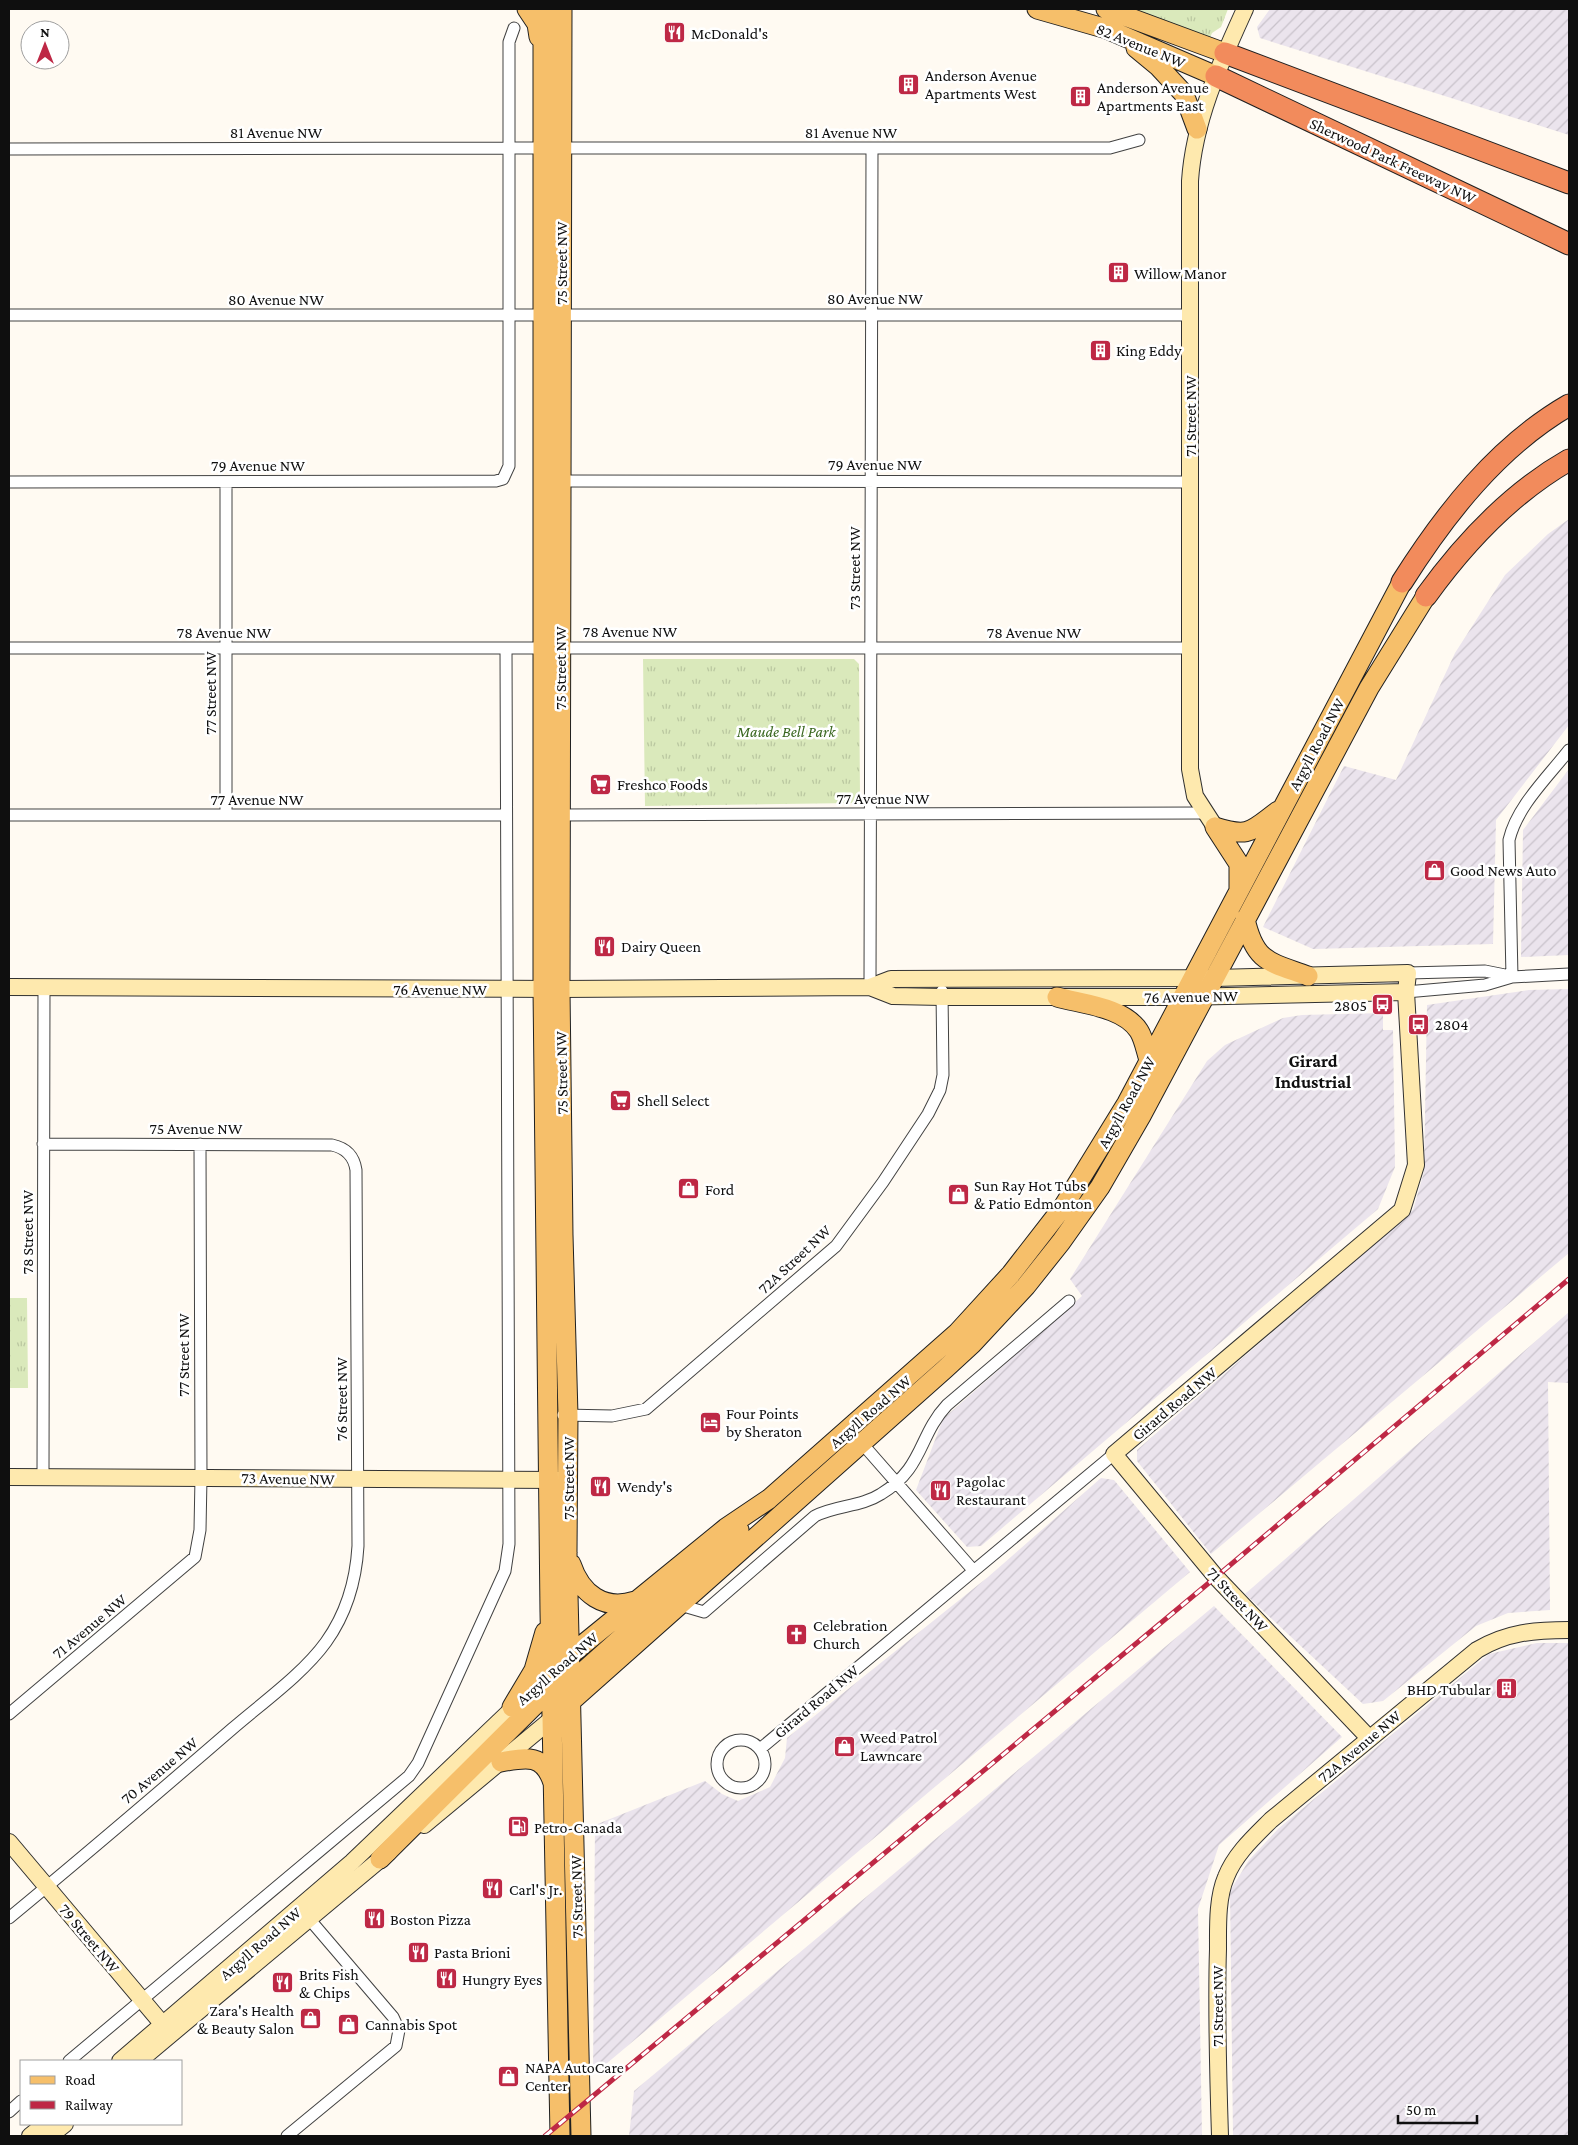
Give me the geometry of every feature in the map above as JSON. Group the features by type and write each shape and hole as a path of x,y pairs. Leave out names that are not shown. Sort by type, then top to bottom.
{"highway":[{"path":"1225,53 1569,184"},
{"name":"Sherwood Park Freeway NW","path":"1216,76 1569,244"},
{"path":"1402,582 1434,532 1458,501 1520,441 1569,404"},
{"path":"1426,596 1464,546 1507,503 1569,460"}],"main road":[{"path":"527,9 536,24 543,64"},
{"name":"75 Street NW","path":"543,9 543,64 552,148"},
{"name":"75 Street NW","path":"560,2136 550,1612 549,1415 552,989 552,148 562,9"},
{"name":"82 Avenue NW","path":"1037,9 1082,21 1216,76"},
{"name":"82 Avenue NW","path":"1106,9 1225,53"},
{"path":"1122,36 1158,67 1184,94 1197,129"},
{"name":"75 Street NW","path":"552,315 561,481 552,647 560,815 552,989 563,1235 568,1415 567,1553 572,1692 581,2136"},
{"name":"Argyll Road NW","path":"553,1718 572,1692 680,1605 856,1436 958,1332 1011,1274 1063,1208 1083,1177 1149,1060 1402,582"},
{"name":"Argyll Road NW","path":"552,1679 570,1655 726,1528 856,1436 972,1344 1026,1286 1062,1242 1112,1167 1369,688 1426,596"},
{"path":"1210,820 1242,834 1254,830 1283,807"},
{"path":"1210,820 1235,854 1239,864 1239,891"},
{"path":"1245,920 1250,940 1258,953 1271,962 1308,976"},
{"path":"1057,997 1110,1010 1126,1018 1138,1030 1149,1060"},
{"path":"572,1692 586,1669 721,1549 769,1499"},
{"path":"567,1553 575,1577 581,1587 595,1599 614,1605 636,1601"},
{"path":"512,1707 534,1670 550,1612"},
{"path":"380,1859 552,1679"},
{"path":"500,1762 522,1759 540,1762 549,1771 554,1786"}],"street":[{"name":"71 Street NW","path":"1210,820 1195,796 1190,776 1190,181 1197,129 1225,53 1245,9"},
{"path":"508,315 509,42 514,28"},
{"name":"81 Avenue NW","path":"9,149 1110,148 1139,140"},
{"name":"73 Street NW","path":"870,987 872,148"},
{"name":"80 Avenue NW","path":"9,315 1190,315"},
{"name":"79 Avenue NW","path":"9,482 496,482 506,476 509,466 508,315"},
{"name":"79 Avenue NW","path":"561,481 1190,482"},
{"name":"77 Street NW","path":"226,482 226,815"},
{"name":"78 Avenue NW","path":"9,648 1190,648"},
{"path":"506,648 509,1480"},
{"path":"1512,977 1509,840 1512,829 1520,814 1569,750"},
{"name":"77 Avenue NW","path":"560,815 871,814 1210,820"},
{"name":"77 Avenue NW","path":"9,815 506,815"},
{"name":"76 Avenue NW","path":"9,986 552,989 870,987 892,979 1215,978 1485,971 1512,977"},
{"name":"Girard Road NW","path":"760,1749 1114,1454 1402,1210 1416,1165 1406,992 1408,973"},
{"name":"76 Avenue NW","path":"870,987 893,996 1204,997 1406,992 1485,985 1512,977 1569,974"},
{"name":"72A Street NW","path":"549,1415 612,1416 646,1409 836,1246 883,1182 935,1102 942,1082 941,979"},
{"name":"78 Street NW","path":"43,1477 44,987"},
{"name":"75 Avenue NW","path":"43,1144 332,1145 347,1152"},
{"name":"77 Street NW","path":"189,1563 195,1557 199,1544 201,1478 200,1144"},
{"name":"76 Street NW","path":"326,1642 346,1604 355,1574 358,1546 356,1170 354,1160 347,1152"},
{"path":"680,1605 704,1612 815,1516 832,1508 879,1496 897,1482 914,1464 935,1420 947,1405 1069,1301"},
{"path":"856,1436 973,1570"},
{"name":"71 Street NW","path":"1114,1454 1216,1577 1369,1738"},
{"name":"73 Avenue NW","path":"9,1478 568,1480"},
{"name":"Argyll Road NW","path":"70,2060 404,1781 418,1763 505,1571 509,1550 509,1480"},
{"name":"71 Avenue NW","path":"9,1714 189,1563"},
{"name":"72A Avenue NW","path":"1226,1877 1249,1841 1452,1668 1489,1642 1520,1632 1569,1630"},
{"name":"70 Avenue NW","path":"9,1918 302,1668 326,1642"},
{"name":"Argyll Road NW","path":"304,1914 352,1862 512,1707 552,1679"},
{"name":"Argyll Road NW","path":"122,2060 167,2030 304,1914 380,1859 553,1718"},
{"name":"Girard Road NW","path":"746,1740 760,1749 764,1755 765,1768 756,1784 749,1787 734,1788 721,1779 716,1764 718,1756 729,1743 746,1740"},
{"name":"79 Street NW","path":"9,1842 167,2030"},
{"name":"71 Street NW","path":"1220,2136 1217,1961 1220,1910 1226,1877"},
{"path":"287,2136 396,2046 399,2030 394,2017 304,1914"},
{"name":"Argyll Road NW","path":"141,2060 167,2030"},
{"path":"9,2112 20,2103"},
{"path":"30,2136 44,2125"},
{"path":"50,2136 64,2125"}],"shaded area":[{"path":"1270,9 1569,9 1569,135 1260,38 1257,27"},
{"path":"1569,519 1569,725 1496,820 1493,944 1313,949 1263,927 1344,766 1396,780 1455,653 1505,575 1548,534"},
{"path":"1569,769 1569,955 1521,957 1523,830"},
{"path":"1569,989 1569,1253 1211,1554 1137,1461 1137,1450 1413,1210 1424,1172 1427,1005 1529,990"},
{"path":"1383,1013 1383,1030 1393,1030 1395,1167 1378,1209 981,1546 967,1547 916,1490 943,1419 1082,1296 1070,1279 1207,1061 1225,1045 1283,1018 1302,1015"},
{"path":"1569,1312 1569,1383 1548,1382 1550,1610 1508,1613 1476,1626 1383,1701 1363,1704 1245,1594"},
{"path":"1101,1478 1114,1480 1190,1572 593,2075 595,1825 705,1781 722,1794 738,1801 770,1787 785,1758 787,1738 988,1577"},
{"path":"1214,1606 1342,1737 1219,1845 1198,1909 1202,2136 629,2136 634,2091"},
{"path":"1537,1643 1569,1643 1569,2136 1233,2136 1230,1891 1249,1860 1279,1828 1489,1654"}],"green space":[{"path":"1128,9 1228,9 1221,27 1212,33 1210,38"},
{"name":"Maude Bell Park","path":"643,659 854,659 859,664 860,797 855,803 645,806"},
{"path":"9,1298 27,1298 28,1388 9,1388"}],"railway":[{"path":"545,2136 1216,1577 1569,1279"}],"place":[{"name":"McDonald's","path":"675,33"},
{"name":"Anderson Avenue Apartments West","path":"909,84"},
{"name":"Anderson Avenue Apartments East","path":"1081,96"},
{"name":"Willow Manor","path":"1118,273"},
{"name":"King Eddy","path":"1100,350"},
{"name":"Freshco Foods","path":"601,784"},
{"name":"Good News Auto","path":"1434,870"},
{"name":"Dairy Queen","path":"605,946"},
{"name":"2805","path":"1383,1005"},
{"name":"2804","path":"1419,1024"},
{"name":"Shell Select","path":"621,1100"},
{"name":"Ford","path":"689,1189"},
{"name":"Sun Ray Hot Tubs & Patio Edmonton","path":"958,1194"},
{"name":"Four Points by Sheraton","path":"710,1422"},
{"name":"Wendy's","path":"601,1486"},
{"name":"Pagolac Restaurant","path":"940,1490"},
{"name":"Celebration Church","path":"797,1634"},
{"name":"BHD Tubular","path":"1507,1689"},
{"name":"Weed Patrol Lawncare","path":"844,1746"},
{"name":"Petro-Canada","path":"518,1827"},
{"name":"Carl's Jr.","path":"493,1889"},
{"name":"Boston Pizza","path":"374,1919"},
{"name":"Pasta Brioni","path":"418,1952"},
{"name":"Hungry Eyes","path":"446,1979"},
{"name":"Brits Fish & Chips","path":"283,1983"},
{"name":"Zara's Health & Beauty Salon","path":"310,2019"},
{"name":"Cannabis Spot","path":"349,2024"},
{"name":"NAPA AutoCare Center","path":"509,2076"}],"district":[{"name":"Girard Industrial","path":"1313,1071"}]}
